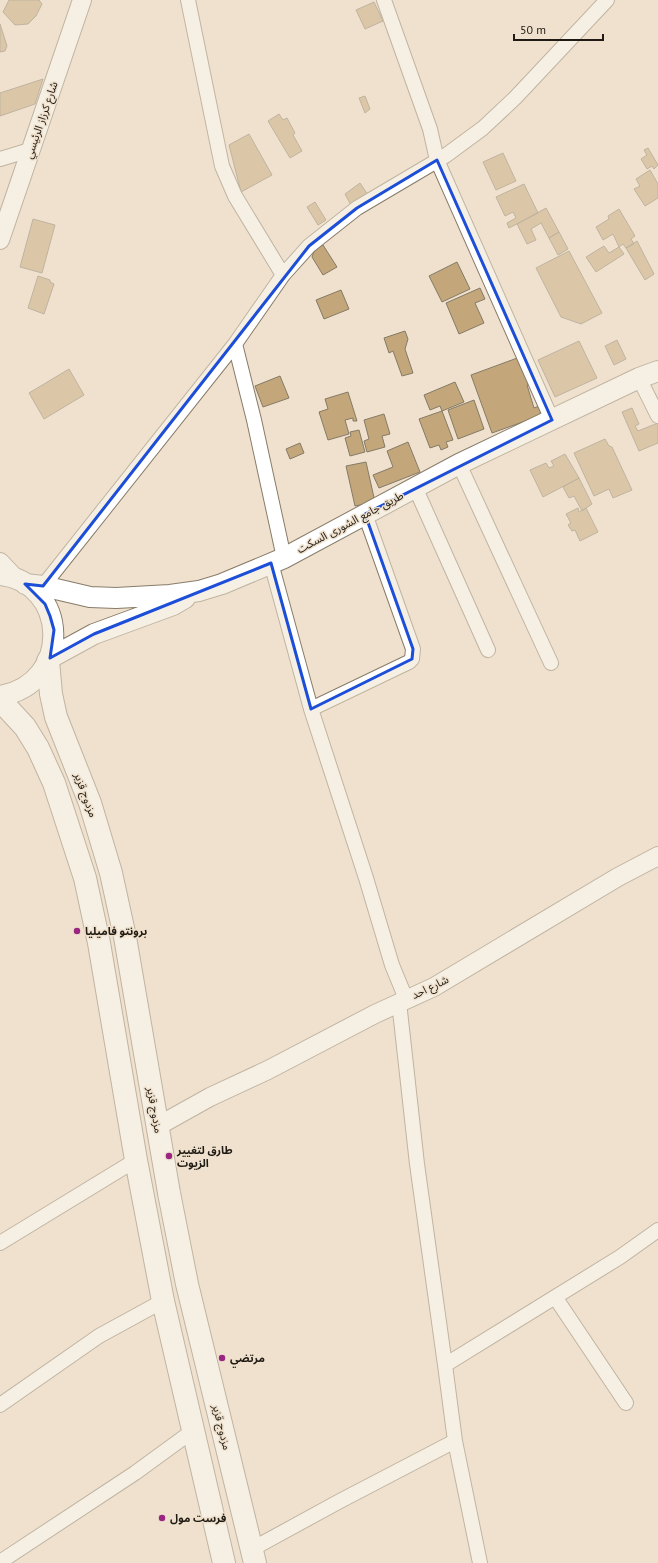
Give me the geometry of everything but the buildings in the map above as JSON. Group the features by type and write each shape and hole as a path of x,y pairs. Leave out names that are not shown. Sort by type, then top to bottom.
{"main road":[{"name":"طريق جامع الشورى السكت","path":"21,581 90,597 116,598 199,591 222,584 278,560 459,464 639,378 658,371"},
{"path":"0,696 10,695 33,682 42,672 49,659 53,644 54,630 45,604 36,593 21,581"},
{"path":"49,659 94,634 173,604 199,591"},
{"name":"مزدوج قزير","path":"49,659 51,694 56,717 90,803 111,874 125,937 169,1193 187,1284 253,1556"},
{"path":"0,700 25,727 38,748 56,790 84,878 99,943 136,1160 163,1301 224,1563"},
{"path":"143,1199 169,1193"}],"street":[{"name":"شارع كرزاز الرئيسي","path":"0,240 82,0"},
{"path":"188,0 222,166 235,196 283,275"},
{"path":"384,0 430,129 437,160 552,420"},
{"path":"0,562 21,581 235,344 283,275 309,246 357,208 437,160 483,128 536,77 607,0"},
{"path":"0,159 30,150"},
{"path":"235,344 254,420 278,560 311,708 366,878 403,1001 417,1164 446,1365 455,1441 480,1563"},
{"path":"639,378 658,416"},
{"path":"459,464 551,662"},
{"path":"415,487 488,650"},
{"path":"311,708 409,662 412,658 413,649 365,514"},
{"name":"شارع احد","path":"158,1126 403,1001 434,987 618,877 658,856"},
{"path":"0,1243 136,1160"},
{"path":"446,1365 620,1257 658,1230"},
{"path":"555,1297 626,1403"},
{"path":"0,1405 99,1336 163,1301"},
{"path":"0,1562 135,1473 194,1430"},
{"path":"253,1556 340,1501 455,1441"}],"highlighted area":[{"path":"437,160 552,420 365,514 413,649 412,659 311,709 271,563 94,634 50,658 54,630 50,616 45,604 25,584 43,586 309,246 357,208"}],"place":[{"name":"برونتو فاميليا","path":"77,931"},
{"name":"طارق لتغيير الزيوت","path":"169,1156"},
{"name":"مرتضي","path":"222,1358"},
{"name":"فرست مول","path":"162,1518"}]}
